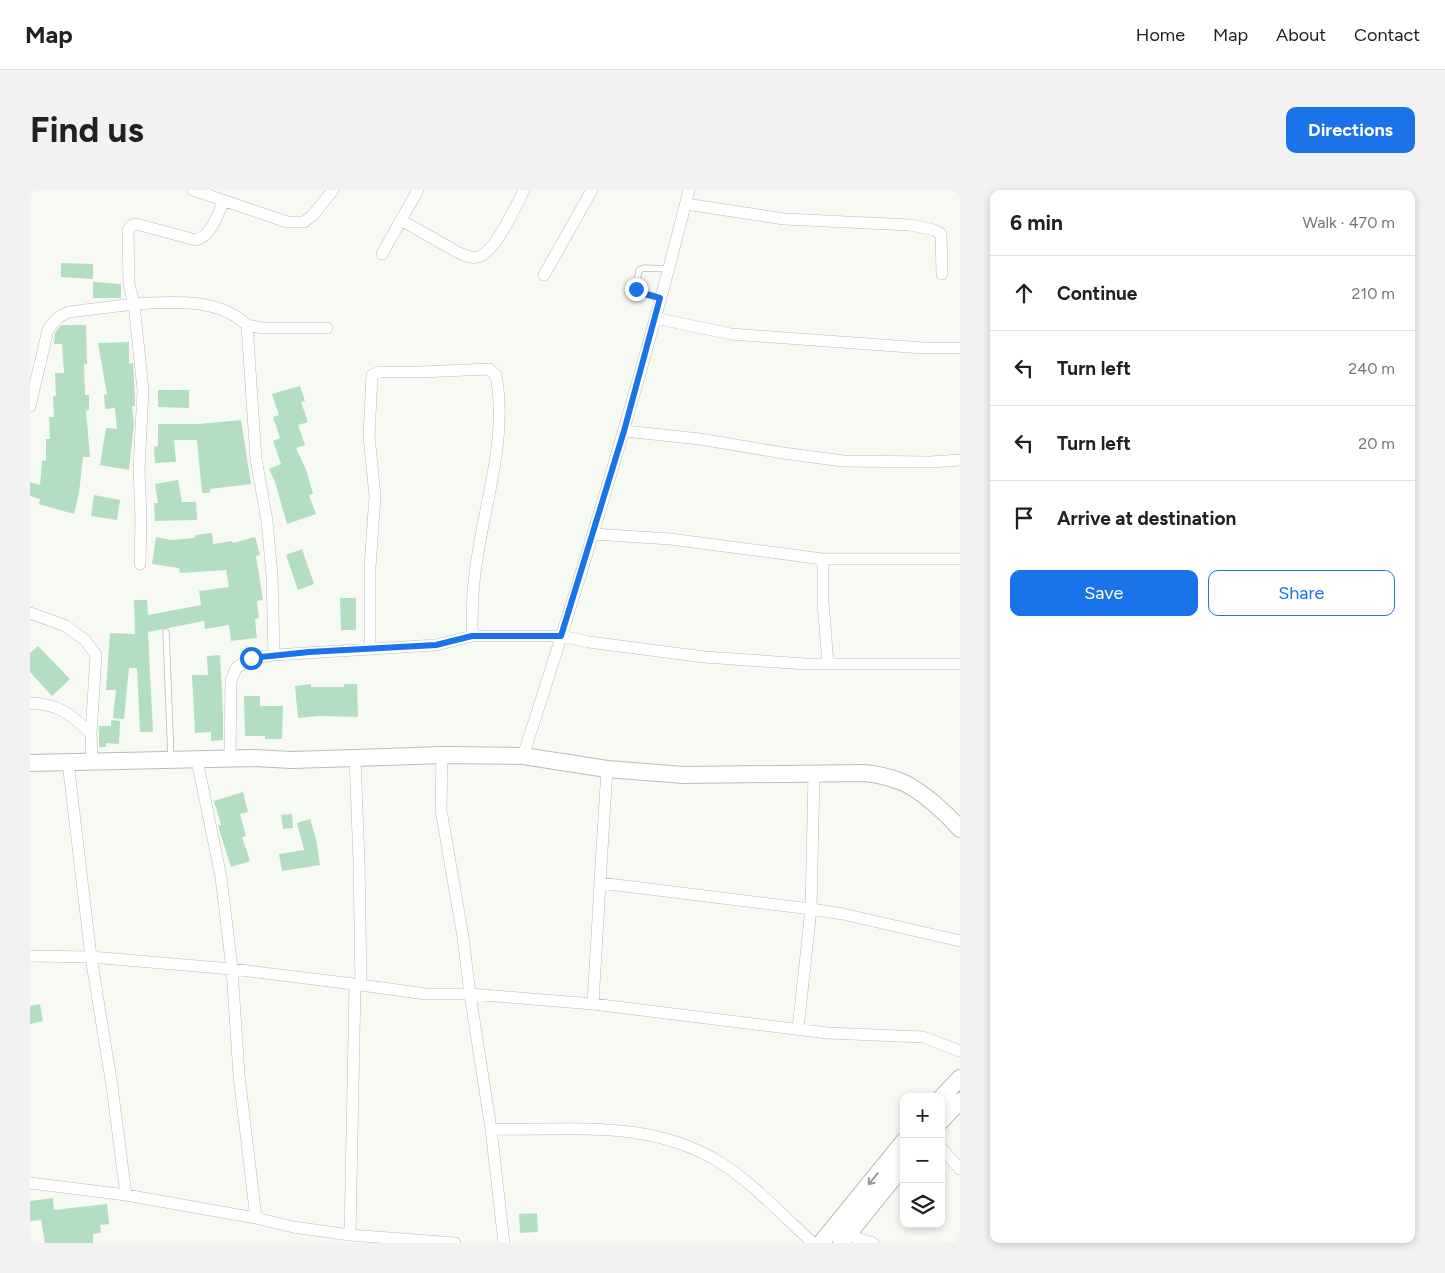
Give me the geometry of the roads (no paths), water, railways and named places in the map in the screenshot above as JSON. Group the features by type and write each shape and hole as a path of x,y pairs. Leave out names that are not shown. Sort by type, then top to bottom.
{"street":[{"path":"193,190 287,222 304,222 313,215 333,190"},
{"path":"382,254 418,190"},
{"path":"401,220 459,253 477,258 484,255 495,244 524,190"},
{"path":"544,274 592,190"},
{"path":"523,756 624,431 689,190"},
{"path":"140,564 139,469 142,390 134,304 129,285 128,230 132,225 136,224 196,240 202,238 208,232 224,201"},
{"path":"686,204 784,219 910,225 934,230 940,234 942,274"},
{"path":"30,406 48,330 53,321 60,315 70,312 134,304 198,303 227,312 247,324 262,328 327,328"},
{"path":"655,318 731,334 923,348 960,348"},
{"path":"247,324 256,459 267,521 272,575 274,655"},
{"path":"370,648 370,567 375,496 369,436 370,390 372,375 380,372 489,370 496,375 500,395 500,423 492,484 474,582 472,636"},
{"path":"624,431 700,439 783,453 843,460 960,460"},
{"path":"593,534 670,539 823,559 960,559"},
{"path":"823,559 823,602 828,664"},
{"path":"30,613 66,626 85,640 96,655 91,734 92,761"},
{"path":"230,759 231,681 236,668 251,658 274,655 436,645 472,636 561,636 589,642 704,657 806,664 960,664"},
{"path":"30,703 61,708 75,718 91,734"},
{"path":"442,754 441,810 463,937 491,1129 504,1243"},
{"path":"30,763 253,758 292,760 442,754 523,756 607,769 684,775 864,773 881,775 904,783 926,798 960,829"},
{"path":"350,1235 358,985 359,861 355,758"},
{"path":"197,760 222,877 232,968 239,1075 256,1218"},
{"path":"68,762 90,957 112,1086 126,1195"},
{"path":"592,1004 607,769"},
{"path":"798,1029 811,909 814,774"},
{"path":"600,883 844,914 960,941"},
{"path":"30,956 90,957 232,968 426,994 470,994 592,1004 827,1033 923,1038 960,1051"},
{"path":"945,1094 960,1078"},
{"path":"945,1117 960,1101"},
{"path":"491,1129 616,1129 664,1138 696,1149 738,1175 813,1243"},
{"path":"821,1243 900,1146"},
{"path":"945,1152 960,1169"},
{"path":"844,1239 900,1170"},
{"path":"30,1183 126,1195 256,1218 293,1227 350,1235 362,1240 455,1243"},
{"path":"844,1239 872,1243"}],"lane":[{"path":"660,298 638,292 636,286 639,270 644,268 668,269"},
{"path":"166,632 171,760"}]}
